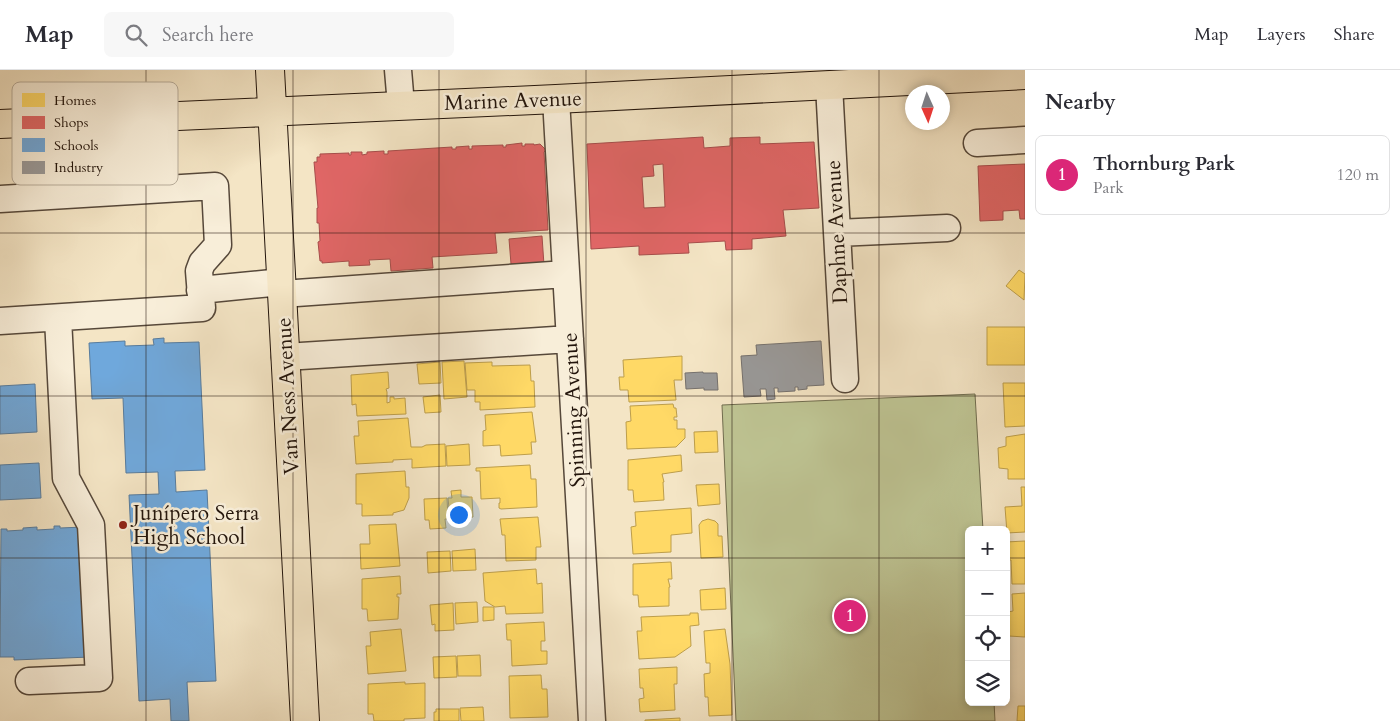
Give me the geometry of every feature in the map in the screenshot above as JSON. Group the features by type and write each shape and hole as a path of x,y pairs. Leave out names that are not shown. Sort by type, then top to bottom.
{"main road":[{"name":"Van Ness Avenue","path":"270,70 305,721"},
{"name":"Marine Avenue","path":"178,116 556,99 1025,75"}],"street":[{"path":"398,70 401,105"},
{"name":"Daphne Avenue","path":"830,85 845,379"},
{"name":"Spinning Avenue","path":"556,99 592,721"},
{"path":"977,143 1025,140"},
{"path":"0,199 215,186 218,245 202,262 199,271 202,308 0,321"},
{"path":"837,233 947,228"},
{"path":"200,290 282,288 566,274"},
{"path":"29,681 100,678 92,526 66,478 58,318"},
{"path":"286,357 570,340"}],"green space":[{"path":"975,394 983,526 965,526 965,706 994,706 995,721 736,721 722,405"}],"building: Homes":[{"path":"1019,270 1025,274 1024,300 1006,286"},
{"path":"987,327 1025,327 1025,365 987,365"},
{"path":"682,356 682,380 674,380 676,400 629,402 628,390 620,390 619,377 624,377 623,360"},
{"path":"464,361 467,397 444,399 442,362"},
{"path":"440,362 441,383 419,384 417,364"},
{"path":"492,362 492,366 530,365 531,381 534,381 535,407 480,410 480,402 475,402 475,390 467,390 465,363"},
{"path":"388,372 389,388 386,389 387,403 390,402 390,397 394,397 394,399 405,398 406,414 357,416 356,404 352,405 351,375"},
{"path":"1003,383 1025,383 1025,426 1005,427"},
{"path":"440,395 441,412 425,413 423,397"},
{"path":"673,404 674,408 676,408 677,417 674,417 674,420 677,420 677,429 685,429 685,438 676,447 627,449 626,422 631,421 630,406"},
{"path":"532,412 536,442 531,442 532,454 501,456 500,445 483,446 483,431 486,430 485,415"},
{"path":"408,418 411,447 445,444 446,466 412,468 412,459 356,464 354,436 359,436 358,421"},
{"path":"717,431 718,452 695,453 694,432"},
{"path":"1025,434 1025,479 1008,479 1008,469 999,468 998,448 1006,446 1006,437"},
{"path":"469,444 470,465 447,466 446,446"},
{"path":"681,455 682,471 662,474 664,500 634,502 633,490 628,490 628,460"},
{"path":"530,465 531,479 536,479 537,507 501,509 499,508 500,498 481,499 480,471 476,471 476,468"},
{"path":"405,471 406,487 409,487 409,498 404,510 393,513 393,515 362,516 362,504 356,504 356,474"},
{"path":"719,484 720,504 698,506 696,485"},
{"path":"1021,487 1025,487 1025,532 1010,533 1010,526 1006,526 1005,507 1022,506"},
{"path":"461,490 461,497 472,497 473,517 469,518 469,523 458,523 458,518 450,519 448,498 452,498 451,491"},
{"path":"447,498 448,519 445,519 446,528 430,529 429,520 425,520 424,499"},
{"path":"691,508 692,533 671,535 671,552 633,554 631,527 636,526 635,512"},
{"path":"538,517 541,547 536,547 536,560 506,561 505,535 502,535 500,519"},
{"path":"708,519 718,524 718,536 722,536 723,557 701,558 699,525 702,521"},
{"path":"396,524 400,566 361,569 360,544 370,544 369,525"},
{"path":"1025,541 1025,584 1012,584 1010,542"},
{"path":"475,549 476,570 453,571 452,551"},
{"path":"450,551 451,571 428,573 427,552"},
{"path":"671,562 672,579 668,579 670,587 669,606 639,607 638,595 633,595 633,564"},
{"path":"536,569 537,584 542,583 543,613 506,614 505,606 495,607 485,601 483,573"},
{"path":"400,576 401,594 397,594 397,597 399,597 398,619 368,621 367,609 362,609 362,579"},
{"path":"725,588 726,609 701,610 700,590"},
{"path":"1025,593 1025,637 1010,636 1010,612 1013,611 1012,594"},
{"path":"477,602 478,622 456,624 455,603"},
{"path":"453,603 454,630 435,631 435,624 432,625 430,605"},
{"path":"483,607 494,607 494,620 483,621"},
{"path":"690,613 698,613 699,625 690,626 691,646 675,657 639,659 637,631 642,631 641,617 690,615"},
{"path":"544,622 545,641 541,641 541,651 547,651 547,664 512,666 511,640 507,640 506,624"},
{"path":"401,629 406,671 368,674 366,646 371,646 370,632"},
{"path":"725,629 730,664 732,715 709,716 708,697 705,697 704,674 710,673 710,663 706,663 704,631"},
{"path":"480,655 481,676 458,676 457,656"},
{"path":"456,656 457,677 434,678 433,657"},
{"path":"677,667 677,684 674,684 675,710 640,712 639,699 644,698 643,688 640,688 639,669"},
{"path":"541,675 542,689 547,689 548,717 510,718 509,676"},
{"path":"405,682 405,684 425,683 425,718 404,719 404,721 374,721 373,714 368,714 368,684"},
{"path":"1018,706 1025,706 1025,721 1017,721"},
{"path":"483,707 484,721 461,721 460,708"},
{"path":"436,709 459,709 459,721 434,721"},
{"path":"680,718 680,721 645,721 645,720"}],"building: Shops":[{"path":"703,137 704,148 730,146 730,138 760,137 760,144 814,142 819,208 783,210 786,236 752,239 752,249 726,250 725,241 688,243 689,253 639,255 639,246 591,249 587,144","holes":["663,164 665,207 644,208 642,177 654,176 653,165"]},
{"path":"522,143 522,146 525,146 525,144 540,144 546,150 544,152 548,230 495,233 497,253 432,257 433,268 391,271 390,259 369,260 370,265 349,266 349,261 322,263 320,261 314,162 317,162 317,157 320,157 320,154 349,153 351,155 351,152 362,152 362,155 367,154 367,152 384,151 384,154 388,154 388,151 452,147 452,149 456,149 456,147 469,146 469,149 472,149 472,146 503,145 503,147 506,147 506,145"},
{"path":"1025,164 1025,219 1020,219 1019,210 1003,211 1003,220 980,221 978,166"},
{"path":"542,236 544,265 520,267 520,264 511,264 509,239"}],"building: Schools":[{"path":"164,338 164,343 199,342 205,470 175,471 176,492 207,490 216,681 187,682 189,721 171,721 170,699 139,701 129,495 159,494 158,472 126,473 123,398 92,399 89,343 125,341 125,346 154,345 153,339"},
{"path":"35,384 37,432 0,434 0,386"},
{"path":"39,463 41,498 0,500 0,465"},
{"path":"54,526 60,526 60,528 84,527 90,657 14,660 14,657 0,657 1,529 7,529 7,531 37,527 37,530 54,529"}],"building: Industry":[{"path":"821,341 824,385 807,386 807,389 798,390 798,387 795,387 795,391 778,392 778,388 774,388 775,399 767,400 766,389 760,389 761,396 744,397 741,356 757,355 756,345"},
{"path":"685,373 717,373 718,390 704,390 704,388 686,389"}],"place":[{"name":"Junípero Serra High School","path":"123,525"},
{"name":"Thornburg Park","path":"850,616"}]}
